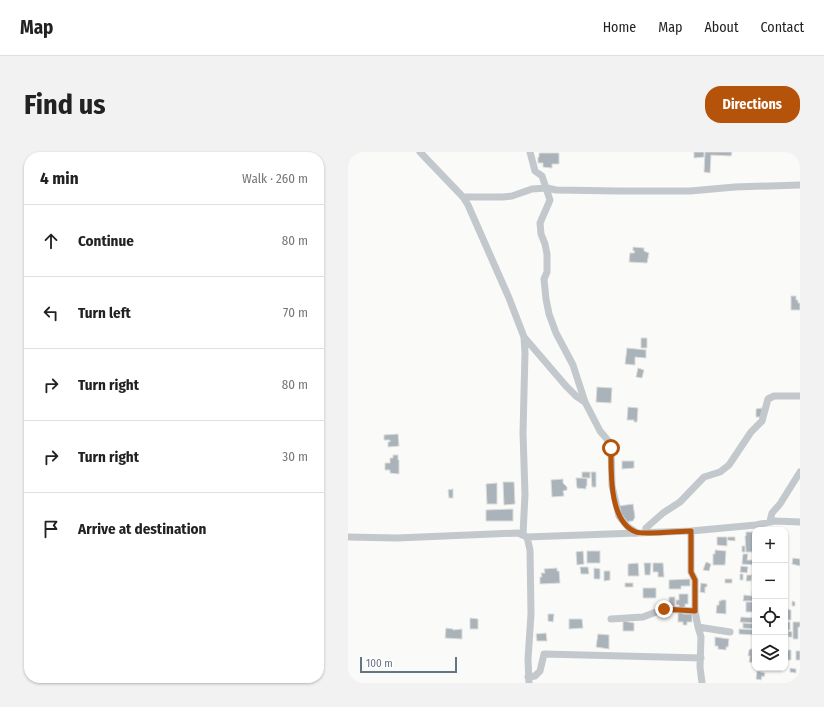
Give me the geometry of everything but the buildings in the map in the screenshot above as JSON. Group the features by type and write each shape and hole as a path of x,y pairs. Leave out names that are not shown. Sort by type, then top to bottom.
{"street":[{"path":"420,152 464,197 509,298 524,337 525,536 530,550 531,614 528,680"},
{"path":"530,152 535,171 542,176 550,200 540,224 541,234 546,244 547,272 544,279 546,299 552,322 573,365 585,402 600,431 611,444 612,486 619,516 628,527 637,532"},
{"path":"464,197 503,197 512,196 526,190 547,188 556,190 682,191 735,187 800,185"},
{"path":"524,337 566,386 576,396 585,402"},
{"path":"646,528 663,513 680,502 704,477 720,472 729,465 751,432 762,421 768,399 774,396 800,396"},
{"path":"770,521 772,513 780,504 800,472"},
{"path":"348,537 397,538 510,533 525,536 691,531 750,525 770,521 800,522"},
{"path":"691,531 691,572 695,580 695,611 701,637 700,658 702,683"},
{"path":"611,619 643,616 664,609 695,611"},
{"path":"698,627 730,632"},
{"path":"528,680 540,671 544,654 700,658"}],"route":[{"path":"611,448 612,486 616,507 622,521 628,527 637,532 691,531 691,572 695,580 695,611 664,609"}]}
